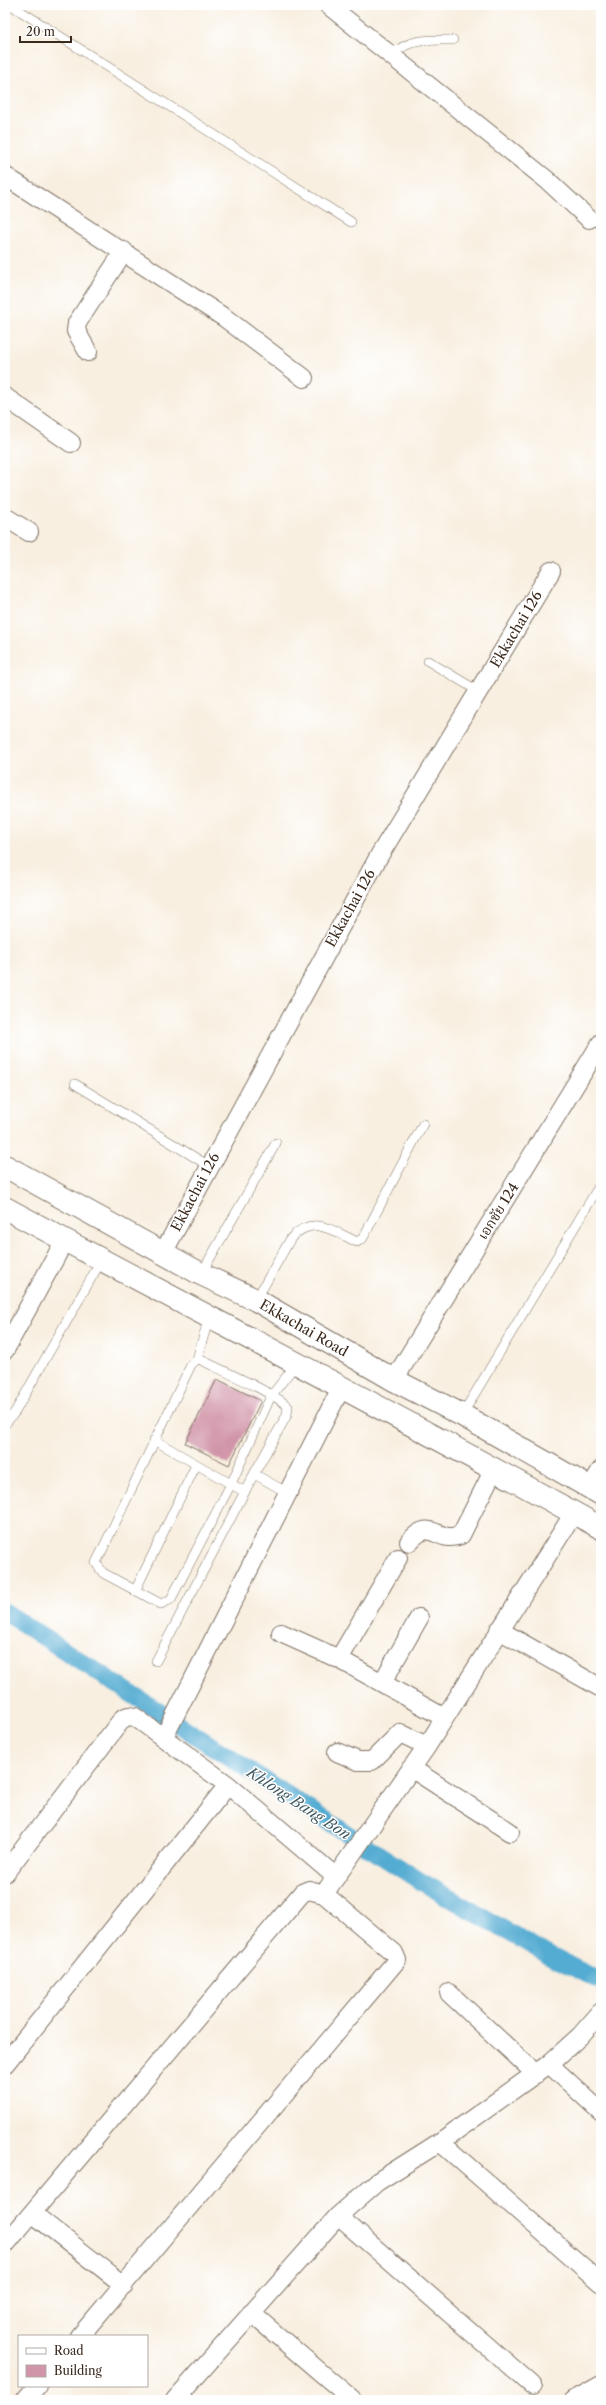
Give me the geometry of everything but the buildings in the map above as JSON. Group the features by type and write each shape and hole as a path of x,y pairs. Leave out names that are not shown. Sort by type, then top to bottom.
{"main road":[{"name":"Ekkachai Road","path":"5,1166 201,1274 256,1300 394,1380 462,1415 596,1491"},
{"path":"5,1208 342,1386 601,1528"}],"street":[{"path":"328,5 547,180 589,219"},
{"path":"5,176 124,251 226,318 304,378"},
{"path":"88,352 76,331 77,322 124,251"},
{"path":"5,397 71,443"},
{"path":"5,517 29,532"},
{"name":"Ekkachai 126","path":"163,1253 378,856 551,571"},
{"name":"เอกชัย 124","path":"394,1380 601,1043"},
{"path":"5,1350 65,1240"},
{"path":"167,1731 342,1386"},
{"path":"409,1542 418,1531 425,1529 448,1537 461,1535 494,1469"},
{"path":"596,1491 601,1470"},
{"path":"324,1894 371,1829 427,1746 443,1717 574,1513"},
{"path":"339,1659 398,1558"},
{"path":"382,1683 419,1618"},
{"path":"499,1630 601,1688"},
{"path":"281,1633 339,1659 443,1717"},
{"path":"5,1873 123,1718 128,1716 135,1717 167,1731 336,1877"},
{"path":"337,1752 358,1761 372,1761 400,1733 427,1746"},
{"path":"411,1768 510,1832"},
{"path":"5,2064 228,1785"},
{"path":"5,2245 302,1893 309,1890 324,1894 394,1953 397,1960 81,2335"},
{"path":"449,1993 543,2069 601,2112"},
{"path":"175,2400 338,2216 377,2182 440,2142 543,2069 580,2036 601,2012"},
{"path":"440,2142 601,2283"},
{"path":"32,2213 124,2285"},
{"path":"338,2216 532,2385"},
{"path":"251,2313 353,2400"},
{"path":"574,2400 601,2385"},
{"path":"25,2400 36,2387"}],"lane":[{"path":"11,5 351,222"},
{"path":"391,55 403,46 412,42 453,40"},
{"path":"428,661 478,691"},
{"path":"75,1084 209,1166"},
{"path":"256,1300 291,1238 299,1229 306,1226 319,1224 357,1242 363,1238 423,1124"},
{"path":"201,1274 276,1143"},
{"path":"462,1415 601,1183"},
{"path":"5,1424 15,1412 101,1260"},
{"path":"209,1317 197,1359 191,1365 96,1563 103,1573 136,1591 161,1604 171,1599 231,1484 271,1396 297,1363"},
{"path":"156,1661 254,1474 287,1415 288,1407 286,1403 197,1359"},
{"path":"154,1440 245,1492"},
{"path":"136,1591 196,1465"},
{"path":"254,1474 288,1493"}],"waterway":[{"name":"Khlong Bang Bon","path":"5,1612 417,1879 548,1955 601,1981"}]}
